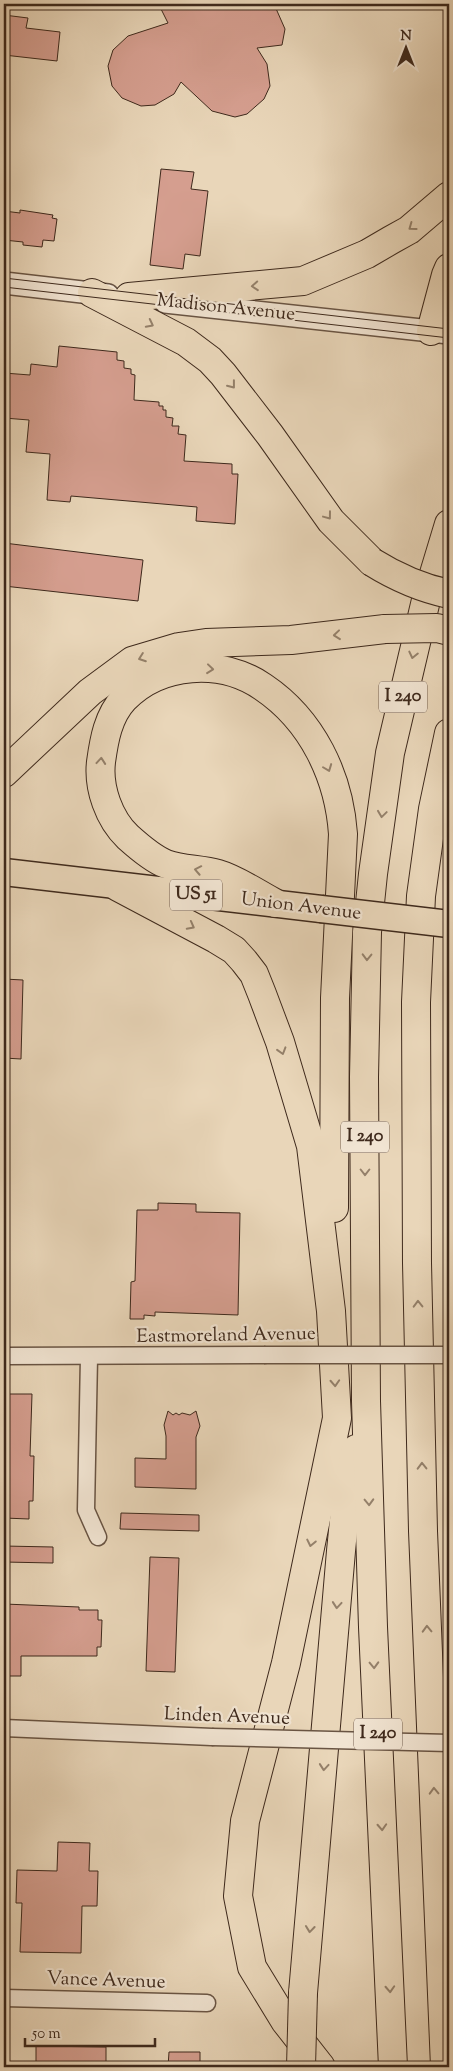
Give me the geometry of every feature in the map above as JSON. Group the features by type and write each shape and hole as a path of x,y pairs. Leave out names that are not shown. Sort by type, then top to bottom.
{"highway":[{"path":"129,297 303,281 367,254 397,237 432,212 449,196"},
{"path":"440,332 446,275 449,268"},
{"path":"92,293 186,342 210,360 270,435 331,521 372,562 389,573 411,583 449,594"},
{"name":"I 240","path":"393,2067 374,1656 366,1401 364,1077 367,932 390,753 426,600 449,524"},
{"path":"4,773 90,692 132,661 179,647 206,643 291,640 385,629 436,628 449,631"},
{"path":"275,903 219,874 165,864 127,836 114,820 101,785 100,767 106,731 123,700 144,682 184,668 207,668 226,671 262,686 294,714 308,731 322,753 337,795 342,816 343,834 335,998 334,1220 331,1311"},
{"name":"I 240","path":"445,2067 423,1531 417,1263 416,1002 420,896 449,733"},
{"path":"118,887 234,950 244,960 254,974 280,1042 311,1146 331,1311 337,1418 286,1663 245,1821 238,1896 252,1966 285,2021 321,2067"},
{"path":"301,2067 304,1993 346,1500 366,1401"},
{"path":"443,2021 449,2064"}],"main road":[{"name":"Union Avenue","path":"4,872 118,887 321,908 449,924"}],"street":[{"name":"Madison Avenue","path":"4,283 440,332"},
{"name":"Eastmoreland Avenue","path":"4,1356 449,1355"},
{"path":"89,1357 86,1510 98,1537"},
{"name":"Linden Avenue","path":"4,1728 212,1737 449,1743"},
{"name":"Vance Avenue","path":"4,1998 207,2003"}],"building":[{"path":"162,4 274,4 285,29 282,45 257,48 267,64 270,86 264,99 247,114 235,117 212,111 181,82 174,94 155,105 141,106 122,98 112,86 108,66 113,50 128,36 168,23 161,9 164,8"},
{"path":"4,15 28,18 26,28 60,32 57,61 4,55"},
{"path":"161,169 194,172 191,189 208,191 200,256 185,254 183,269 150,265"},
{"path":"20,210 53,215 52,218 57,219 54,241 43,240 42,247 4,240 4,211 20,213"},
{"path":"59,346 117,352 117,360 124,361 124,368 131,369 131,374 135,375 134,400 159,402 159,406 163,406 163,410 166,410 166,417 173,418 172,426 179,426 178,434 186,435 184,461 232,464 232,474 238,474 235,524 196,521 197,507 71,496 70,502 47,500 50,454 26,452 29,420 4,418 4,373 30,375 31,364 57,367"},
{"path":"4,543 143,560 138,601 4,586"},
{"path":"4,979 23,980 21,1059 4,1058"},
{"path":"158,1203 196,1204 196,1212 240,1213 238,1315 155,1312 155,1316 144,1315 144,1319 130,1319 131,1282 135,1281 137,1210 158,1210"},
{"path":"5,1394 32,1394 30,1456 34,1456 33,1501 29,1501 29,1519 4,1518"},
{"path":"168,1411 173,1415 182,1413 190,1415 196,1411 200,1426 196,1437 196,1489 135,1487 135,1458 166,1459 164,1425"},
{"path":"121,1513 199,1515 199,1531 120,1529"},
{"path":"4,1546 53,1547 53,1563 4,1562"},
{"path":"150,1557 179,1558 175,1672 146,1671"},
{"path":"4,1604 79,1607 79,1610 98,1610 98,1620 102,1620 101,1647 97,1647 97,1656 21,1656 21,1676 4,1676"},
{"path":"58,1842 90,1843 89,1871 98,1871 97,1906 82,1906 81,1953 20,1952 22,1903 16,1903 17,1870 57,1871"},
{"path":"36,2046 106,2047 106,2067 36,2067"},
{"path":"169,2052 200,2052 200,2067 168,2067"}],"tram line":[{"path":"4,278 449,329"},
{"path":"4,287 449,338"}]}
